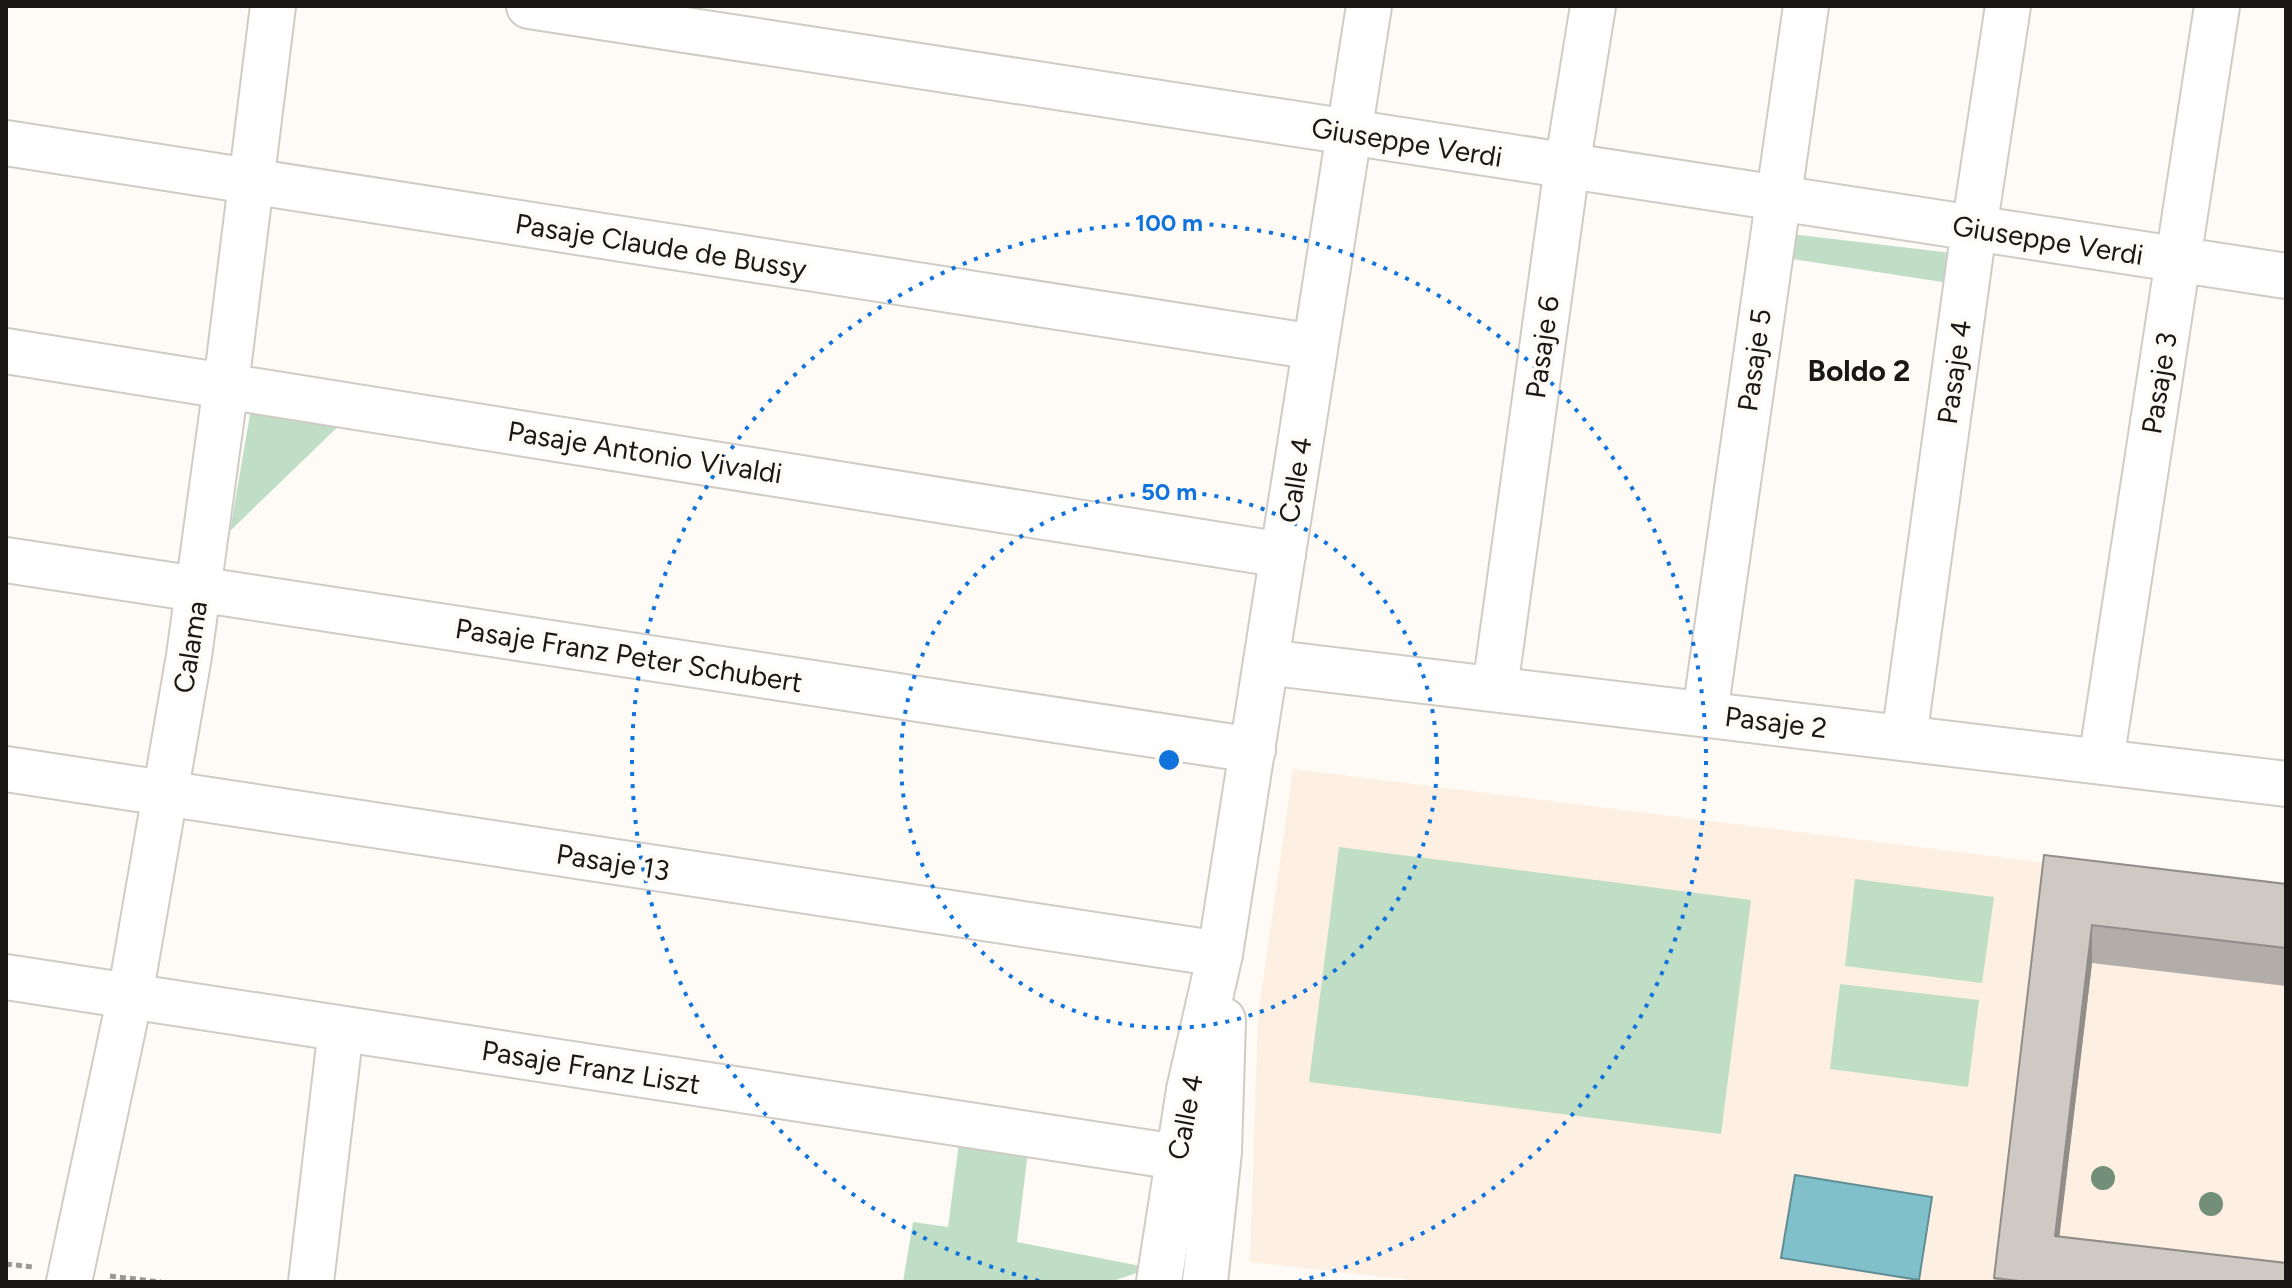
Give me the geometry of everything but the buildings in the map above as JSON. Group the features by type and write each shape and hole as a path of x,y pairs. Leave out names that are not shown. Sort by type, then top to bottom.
{"street":[{"name":"Calama","path":"69,1282 130,996 166,795 226,385 273,6"},
{"name":"Giuseppe Verdi","path":"529,6 2286,276"},
{"name":"Calle 4","path":"1159,1282 1189,1090 1220,954 1369,6"},
{"name":"Pasaje 6","path":"1495,688 1567,167 1593,6"},
{"name":"Pasaje 5","path":"1705,713 1806,6"},
{"name":"Pasaje 4","path":"1904,738 2008,6"},
{"name":"Pasaje 3","path":"2101,761 2217,6"},
{"name":"Pasaje Claude de Bussy","path":"6,143 1315,347"},
{"name":"Pasaje Antonio Vivaldi","path":"6,351 1283,555"},
{"name":"Pasaje Franz Peter Schubert","path":"6,560 1253,750"},
{"name":"Pasaje 2","path":"1266,662 2286,784"},
{"name":"Pasaje 13","path":"6,769 1220,954"},
{"name":"Calle 4","path":"1205,1282 1222,1105 1220,954"},
{"name":"Pasaje Franz Liszt","path":"6,977 1177,1157"},
{"path":"311,1282 341,1029"}],"shaded area":[{"path":"1293,769 2286,893 2286,1282 1430,1282 1250,1262 1258,1016"}],"green space":[{"path":"1791,234 1952,253 1949,283 1786,258"},
{"path":"253,397 350,415 230,531"},
{"path":"1339,847 1751,900 1721,1134 1309,1082"},
{"path":"1855,879 1994,897 1982,983 1845,966"},
{"path":"1840,984 1979,1000 1968,1087 1830,1069"},
{"path":"959,1143 1028,1151 1017,1242 1151,1268 1110,1282 903,1282 913,1222 948,1227"}],"water":[{"path":"1795,1175 1932,1197 1919,1280 1781,1258"}],"district":[{"name":"Boldo 2","path":"1859,370"}]}
